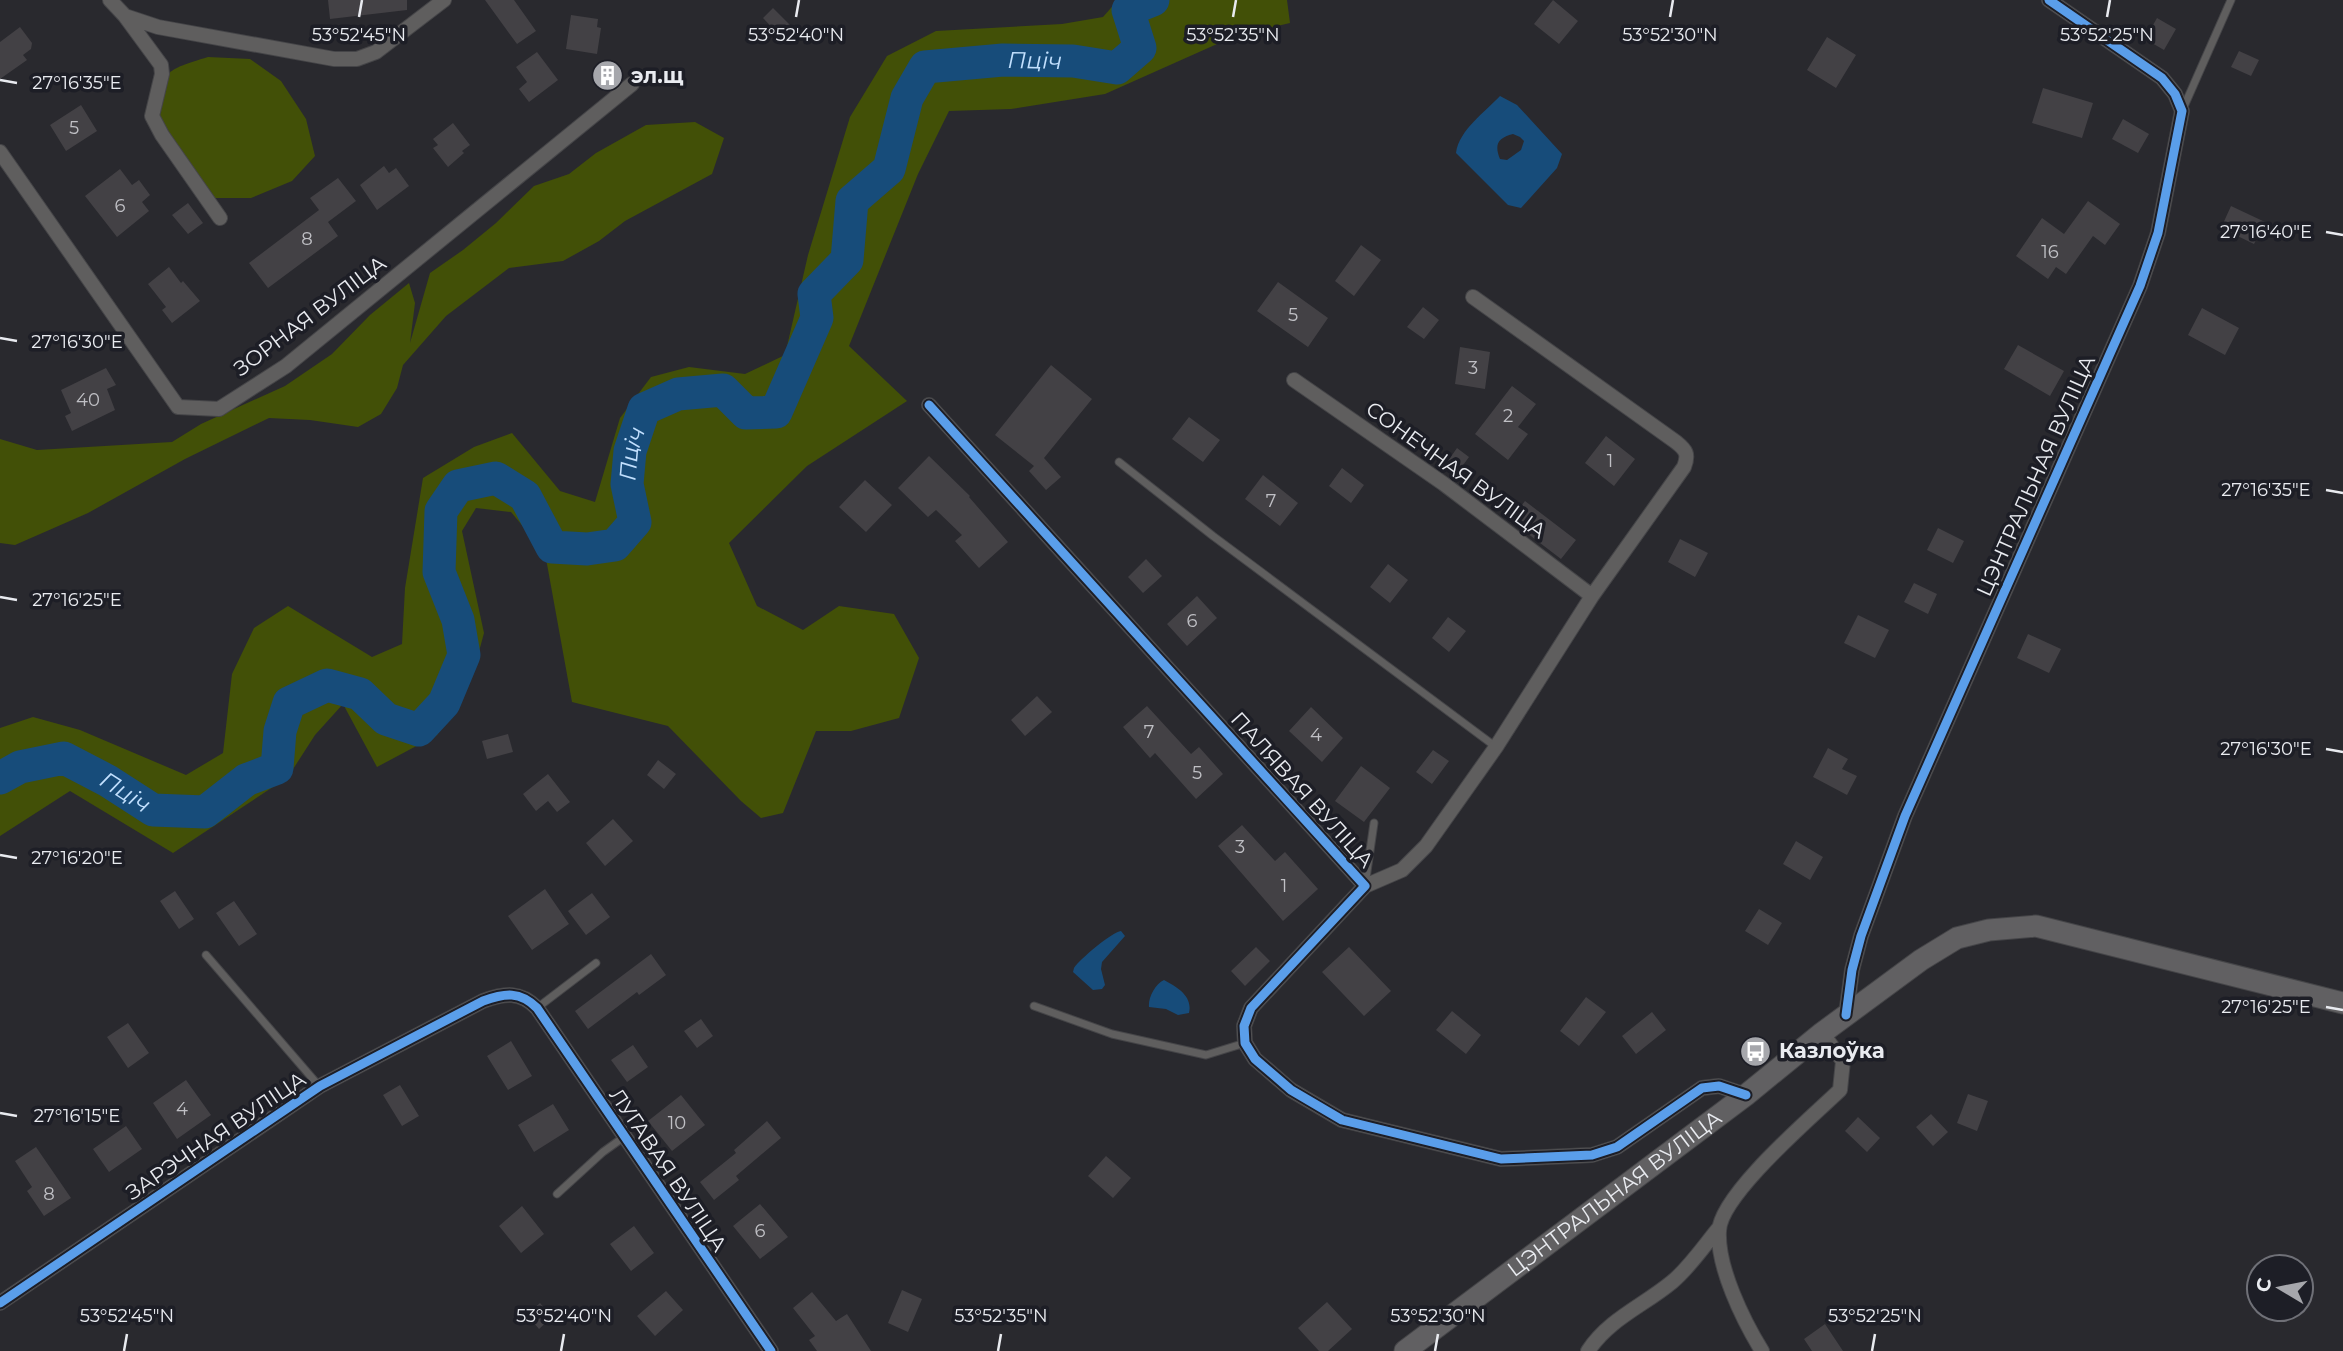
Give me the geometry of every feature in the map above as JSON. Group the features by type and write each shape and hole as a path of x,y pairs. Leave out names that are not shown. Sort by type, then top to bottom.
{"main road":[{"path":"1846,1015 1921,960 1957,938 1989,930 2036,926 2343,1003"},
{"name":"ЦЭНТРАЛЬНАЯ ВУЛІЦА","path":"1405,1351 1746,1095 1846,1015"}],"street":[{"path":"110,0 161,65 162,74 152,116 162,135 220,218"},
{"path":"125,16 158,27 334,59 357,59 376,52 444,0"},
{"path":"2049,0 2162,78 2175,94 2182,111"},
{"name":"ЗОРНАЯ ВУЛІЦА","path":"0,152 178,407 219,409 286,366 632,85"},
{"name":"ЦЭНТРАЛЬНАЯ ВУЛІЦА","path":"1846,1015 1852,970 1861,936 1905,816 2140,286 2158,233 2182,111"},
{"path":"1365,886 1402,870 1426,845 1496,747 1592,596 1685,467 1688,456 1685,449 1473,297"},
{"name":"СОНЕЧНАЯ ВУЛІЦА","path":"1294,380 1444,484 1592,596"},
{"name":"ПАЛЯВАЯ ВУЛІЦА","path":"929,405 1365,886 1251,1008 1244,1026 1245,1043"},
{"name":"ЗАРЭЧНАЯ ВУЛІЦА","path":"0,1303 320,1086 499,995 520,996 537,1008"},
{"name":"ЛУГАВАЯ ВУЛІЦА","path":"537,1008 771,1351"},
{"path":"1588,1351 1597,1337 1621,1316 1673,1282 1718,1229 1730,1202 1772,1156 1840,1090 1843,1061 1822,1033"},
{"path":"1245,1043 1255,1059 1291,1090 1342,1120 1501,1159 1592,1155 1617,1147 1702,1088 1719,1086 1746,1095"},
{"path":"1718,1229 1724,1267 1751,1333 1762,1351"}],"lane":[{"path":"2182,111 2231,0"},
{"path":"1119,462 1223,544 1496,747"},
{"path":"1365,886 1374,824"},
{"path":"206,955 320,1086"},
{"path":"537,1008 596,962"},
{"path":"1034,1006 1112,1034 1206,1055 1245,1043"},
{"path":"557,1194 603,1152 624,1137"}],"green space":[{"path":"1118,0 1287,0 1290,23 1235,36 1105,94 1011,109 949,111 918,174 849,346 907,401 807,466 729,543 757,606 803,630 839,606 894,614 919,658 899,718 851,731 816,731 783,813 761,818 668,726 572,702 545,553 511,512 476,508 462,531 484,633 474,670 437,735 377,767 343,704 315,735 288,777 173,853 70,791 0,836 0,728 33,717 80,730 186,775 223,753 232,674 254,628 288,606 372,657 402,644 405,588 423,478 474,447 512,433 560,491 595,502 620,418 651,377 689,367 745,374 785,355 808,255 850,117 887,56 936,31 1062,24 1103,17"},
{"path":"208,57 250,59 281,81 306,119 315,156 292,181 251,198 214,198 152,116 159,90 168,74 183,65"},
{"path":"695,122 724,138 712,174 625,221 599,241 563,261 509,268 446,316 403,365 397,388 381,414 358,427 310,420 269,418 185,459 88,513 15,545 0,543 0,439 37,450 172,442 201,424 285,386 332,354 370,315 409,283 415,303 410,343 430,273 496,223 534,186 569,174 596,153 646,125"}],"water":[{"path":"1500,96 1517,105 1562,154 1557,168 1521,208 1508,205 1456,153 1467,129","holes":["1513,134 1524,141 1521,150 1507,160 1500,159 1497,149 1499,142"]},
{"path":"1121,931 1125,936 1102,962 1105,985 1102,989 1093,990 1073,972 1074,968 1096,946"},
{"path":"1164,980 1186,997 1189,1013 1178,1015 1166,1009 1149,1007 1153,992"}],"building":[{"path":"328,0 407,0 407,10 330,19"},
{"path":"485,0 514,0 536,31 517,44"},
{"path":"1553,0 1578,21 1559,44 1534,24"},
{"path":"773,8 790,25 779,35 763,18"},
{"path":"571,15 598,19 597,27 601,28 597,54 566,49"},
{"path":"2157,18 2176,29 2164,50 2145,39"},
{"path":"20,27 32,43 31,49 23,55 27,60 0,79 0,42"},
{"path":"1827,37 1856,55 1836,88 1807,70"},
{"path":"2239,51 2259,60 2251,76 2231,67"},
{"path":"537,52 558,80 529,102 519,89 527,82 516,67"},
{"path":"2043,88 2093,103 2082,138 2032,123"},
{"path":"81,105 97,131 66,151 50,125"},
{"path":"2123,119 2149,134 2138,153 2112,139"},
{"path":"453,123 470,145 448,167 433,148 438,145 433,139"},
{"path":"384,166 389,173 396,168 409,186 377,210 360,185"},
{"path":"120,169 132,185 139,180 150,195 142,202 149,211 117,237 85,196"},
{"path":"338,178 356,201 328,222 338,236 268,288 249,263 319,210 310,198"},
{"path":"2088,201 2120,224 2105,245 2093,236 2066,274 2056,267 2048,279 2016,256 2042,218 2064,234"},
{"path":"188,203 203,223 188,234 172,215"},
{"path":"2231,206 2265,222 2254,244 2221,228"},
{"path":"1361,245 1381,260 1354,296 1335,281"},
{"path":"169,267 200,301 172,323 162,310 166,307 148,284"},
{"path":"1278,282 1328,318 1308,347 1257,311"},
{"path":"1423,307 1439,320 1424,339 1407,327"},
{"path":"2202,308 2239,328 2225,355 2188,335"},
{"path":"2018,345 2064,371 2050,396 2004,369"},
{"path":"1460,347 1490,352 1485,389 1455,384"},
{"path":"1051,365 1092,399 1044,458 1061,477 1046,490 1029,471 1034,466 995,435"},
{"path":"106,368 116,385 107,389 115,410 72,431 65,416 71,413 61,390"},
{"path":"1512,386 1536,404 1518,427 1528,434 1508,460 1475,434"},
{"path":"1189,417 1220,440 1203,462 1172,439"},
{"path":"1606,436 1635,459 1614,486 1585,463"},
{"path":"1457,448 1469,457 1455,476 1443,468"},
{"path":"929,456 970,496 1008,542 979,568 955,541 962,535 936,510 928,517 898,488"},
{"path":"1342,468 1364,485 1351,503 1329,486"},
{"path":"1263,475 1298,503 1280,526 1245,499"},
{"path":"865,480 892,505 866,532 839,507"},
{"path":"1525,501 1576,540 1561,559 1510,520"},
{"path":"1938,528 1964,541 1953,563 1927,550"},
{"path":"1680,539 1708,553 1695,577 1668,562"},
{"path":"1146,559 1162,576 1143,593 1128,577"},
{"path":"1388,564 1408,580 1390,603 1370,587"},
{"path":"1914,583 1937,594 1928,614 1904,602"},
{"path":"1197,596 1217,618 1187,646 1167,624"},
{"path":"1858,615 1889,630 1875,658 1844,643"},
{"path":"1448,617 1466,631 1449,652 1432,638"},
{"path":"2028,634 2061,649 2049,673 2017,658"},
{"path":"1037,696 1052,712 1025,736 1011,720"},
{"path":"1147,706 1191,754 1199,747 1223,774 1196,799 1155,753 1150,758 1123,727"},
{"path":"1311,707 1343,738 1322,762 1289,731"},
{"path":"508,734 513,752 487,759 482,741"},
{"path":"1828,748 1848,759 1842,769 1857,776 1847,795 1813,777"},
{"path":"1433,750 1449,761 1432,784 1416,772"},
{"path":"658,760 676,774 664,789 647,775"},
{"path":"1361,766 1390,788 1364,822 1335,801"},
{"path":"548,774 570,802 557,812 548,801 536,811 523,794"},
{"path":"613,819 633,841 605,866 586,843"},
{"path":"1242,825 1275,861 1285,852 1318,889 1283,921 1218,846"},
{"path":"1796,841 1823,857 1810,880 1783,864"},
{"path":"545,889 569,924 532,950 508,916"},
{"path":"175,891 194,919 179,929 160,901"},
{"path":"592,893 610,917 586,935 568,911"},
{"path":"234,901 257,934 239,946 216,913"},
{"path":"1759,909 1782,923 1768,945 1745,931"},
{"path":"1256,947 1270,961 1245,986 1231,971"},
{"path":"1349,947 1391,991 1364,1016 1322,972"},
{"path":"651,954 666,975 639,995 637,992 588,1029 575,1011"},
{"path":"1586,997 1606,1012 1579,1046 1560,1031"},
{"path":"1452,1011 1481,1035 1466,1054 1436,1030"},
{"path":"1652,1012 1666,1030 1636,1054 1622,1036"},
{"path":"701,1019 713,1036 697,1048 684,1031"},
{"path":"128,1023 149,1053 128,1068 107,1037"},
{"path":"511,1041 532,1076 508,1090 487,1056"},
{"path":"633,1045 648,1067 627,1082 611,1060"},
{"path":"186,1080 211,1115 177,1139 153,1103"},
{"path":"400,1085 419,1116 402,1126 383,1095"},
{"path":"1968,1094 1988,1101 1977,1131 1957,1123"},
{"path":"681,1095 705,1125 672,1151 648,1121"},
{"path":"553,1104 569,1130 534,1152 518,1125"},
{"path":"1931,1114 1948,1132 1933,1146 1916,1127"},
{"path":"1858,1117 1880,1138 1867,1152 1845,1131"},
{"path":"767,1121 781,1138 736,1176 739,1180 714,1200 700,1182 736,1153 734,1150"},
{"path":"126,1126 142,1149 109,1172 93,1149"},
{"path":"36,1147 71,1198 44,1216 27,1191 32,1187 15,1161"},
{"path":"1106,1156 1131,1178 1113,1198 1088,1176"},
{"path":"760,1204 788,1237 760,1259 733,1226"},
{"path":"522,1206 544,1234 521,1253 499,1226"},
{"path":"634,1226 654,1253 631,1271 610,1244"},
{"path":"902,1290 922,1299 908,1332 888,1323"},
{"path":"666,1291 683,1310 655,1336 637,1316"},
{"path":"812,1292 836,1321 847,1314 871,1351 817,1351 809,1340 815,1336 793,1308"},
{"path":"1327,1302 1352,1329 1328,1351 1319,1351 1298,1328"},
{"path":"540,1303 552,1317 539,1329 527,1315"},
{"path":"1825,1324 1843,1351 1812,1351 1804,1339"}],"waterway":[{"name":"Пціч","path":"0,778 20,767 64,758 108,781 153,810 205,812 246,780 277,768 280,731 289,703 327,685 360,694 386,719 419,730 444,703 464,655 458,620 439,572 441,511 458,486 496,478 525,496 552,547 587,549 615,545 635,522 627,484 630,451 644,409 678,394 723,390 746,413 776,412 817,318 814,294 847,260 852,201 889,169 907,98 925,67 1003,60 1073,61 1117,68 1140,48 1128,10 1153,0"}],"cycle path":[{"path":"1846,1015 1852,970 1861,936 1905,816 2140,286 2158,233 2182,111 2175,94 2162,78 2049,0"},
{"path":"929,405 1365,886 1251,1008 1244,1026 1245,1043 1255,1059 1291,1090 1342,1120 1501,1159 1592,1155 1617,1147 1702,1088 1719,1086 1746,1095"},
{"path":"0,1303 320,1086 483,1001 512,995 531,1002 537,1008 771,1351"}],"place":[{"name":"эл.щ","path":"608,76"},
{"name":"Казлоўка","path":"1756,1051"}]}
